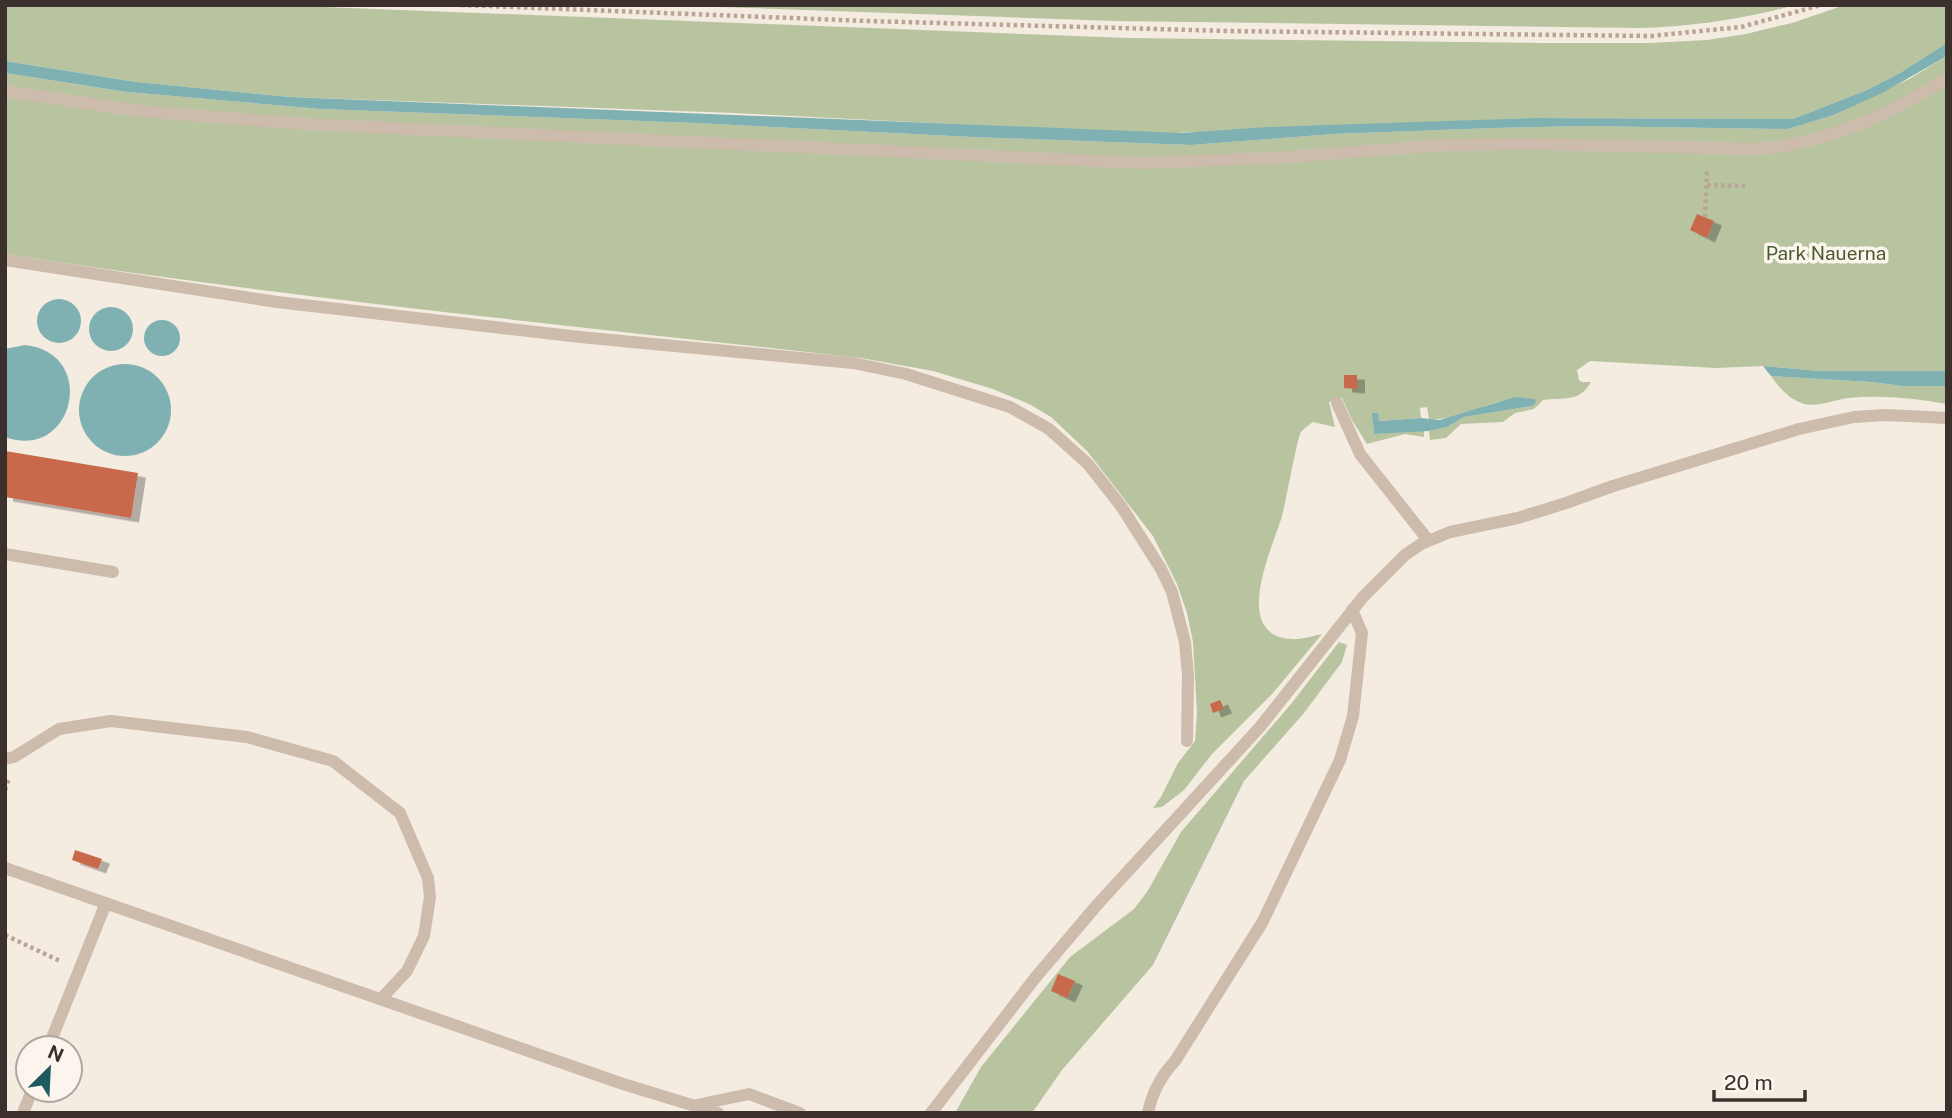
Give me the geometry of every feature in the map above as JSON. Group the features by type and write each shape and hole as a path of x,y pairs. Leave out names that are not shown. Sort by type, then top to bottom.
{"lane":[{"path":"5,91 139,111 304,124 1159,163 1446,145 1535,144 1757,149 1780,147 1820,139 1865,121 1947,78"},
{"path":"5,260 291,303 580,337 853,363 918,377 1010,407 1049,429 1088,464 1121,506 1161,569 1172,592 1185,642 1189,686 1187,741"},
{"path":"1336,403 1360,454 1428,540"},
{"path":"931,1113 1035,978 1260,727 1352,610 1405,555 1428,540 1450,532 1517,518 1799,429 1854,417 1885,415 1947,418"},
{"path":"5,554 113,572"},
{"path":"1148,1113 1164,1073 1175,1061 1262,923 1340,760 1353,716 1362,633 1352,610"},
{"path":"5,759 14,757 59,729 110,721 247,737 333,761 400,813 428,878 428,917 417,954 401,978 381,999"},
{"path":"5,868 697,1110 718,1113"},
{"path":"54,1034 106,903"},
{"path":"697,1110 749,1094 800,1113"}],"path":[{"path":"461,5 734,17 1214,31 1651,36 1741,27 1821,5"},
{"path":"1705,217 1707,176"},
{"path":"1707,185 1745,186"},
{"path":"5,935 79,970"}],"green space":[{"path":"5,5 272,5 1129,38 1651,43 1707,40 1746,34 1792,23 1845,5 1947,5 1947,43 1867,90 1793,119 1533,118 1150,134 733,113 290,97 136,82 5,61"},
{"path":"663,5 1795,5 1718,21 1641,28 1114,21"},
{"name":"Park Nauerna","path":"1947,56 1947,371 1818,371 1763,366 1716,368 1590,361 1577,370 1579,380 1591,382 1576,396 1543,400 1534,409 1515,413 1503,422 1461,424 1446,438 1430,440 1429,431 1447,427 1464,417 1532,406 1535,400 1509,400 1443,419 1429,419 1427,407 1420,408 1421,418 1378,421 1373,413 1374,434 1424,430 1424,437 1405,434 1367,444 1342,398 1329,402 1335,427 1313,422 1299,437 1282,516 1260,588 1259,606 1263,622 1273,634 1295,639 1322,634 1273,693 1212,754 1184,790 1162,807 1153,808 1178,763 1195,741 1197,713 1193,642 1187,613 1177,584 1153,536 1087,451 1051,417 1029,404 993,389 933,371 861,358 325,298 5,254 5,73 127,92 320,109 1191,145 1333,134 1494,128 1584,126 1788,129 1834,115 1911,78"},
{"path":"1771,376 1903,386 1947,386 1947,404 1873,397 1848,398 1815,405 1804,404 1789,396"},
{"path":"1339,642 1347,645 1342,662 1304,713 1244,781 1153,965 1062,1070 1032,1113 955,1113 981,1067 1070,957 1134,909 1147,892 1181,832 1291,704"}],"water":[{"path":"1947,43 1947,56 1884,92 1834,115 1788,129 1584,126 1494,128 1333,134 1191,145 320,109 127,92 5,73 5,61 136,82 290,97 1182,133 1267,127 1533,118 1793,119 1867,90"},
{"path":"59,299 74,306 81,321 74,336 59,343 44,336 37,321 44,306"},
{"path":"111,307 120,308 127,313 132,320 132,338 127,345 120,350 111,351 102,350 95,345 90,338 89,329 90,320 95,313 102,308"},
{"path":"162,320 175,325 180,338 175,351 162,356 149,351 144,338 149,325"},
{"path":"25,345 48,352 63,366 69,384 69,403 61,421 48,434 29,441 5,437 5,349"},
{"path":"125,364 143,367 158,377 168,392 171,410 168,428 158,443 143,453 125,456 107,453 92,443 82,428 79,410 82,392 92,377 107,367"},
{"path":"1763,366 1818,371 1947,371 1947,386 1903,386 1771,376"},
{"path":"1515,397 1535,399 1536,402 1532,406 1464,417 1447,427 1429,431 1374,434 1372,413 1378,413 1379,421 1421,418 1440,420"}],"building":[{"path":"1697,214 1714,221 1707,238 1690,230"},
{"path":"1344,375 1357,375 1357,389 1344,388"},
{"path":"5,451 138,473 131,518 5,497"},
{"path":"1220,700 1224,709 1213,713 1210,704"},
{"path":"75,850 102,859 98,869 72,860"},
{"path":"1058,974 1075,981 1067,998 1051,991"}]}
